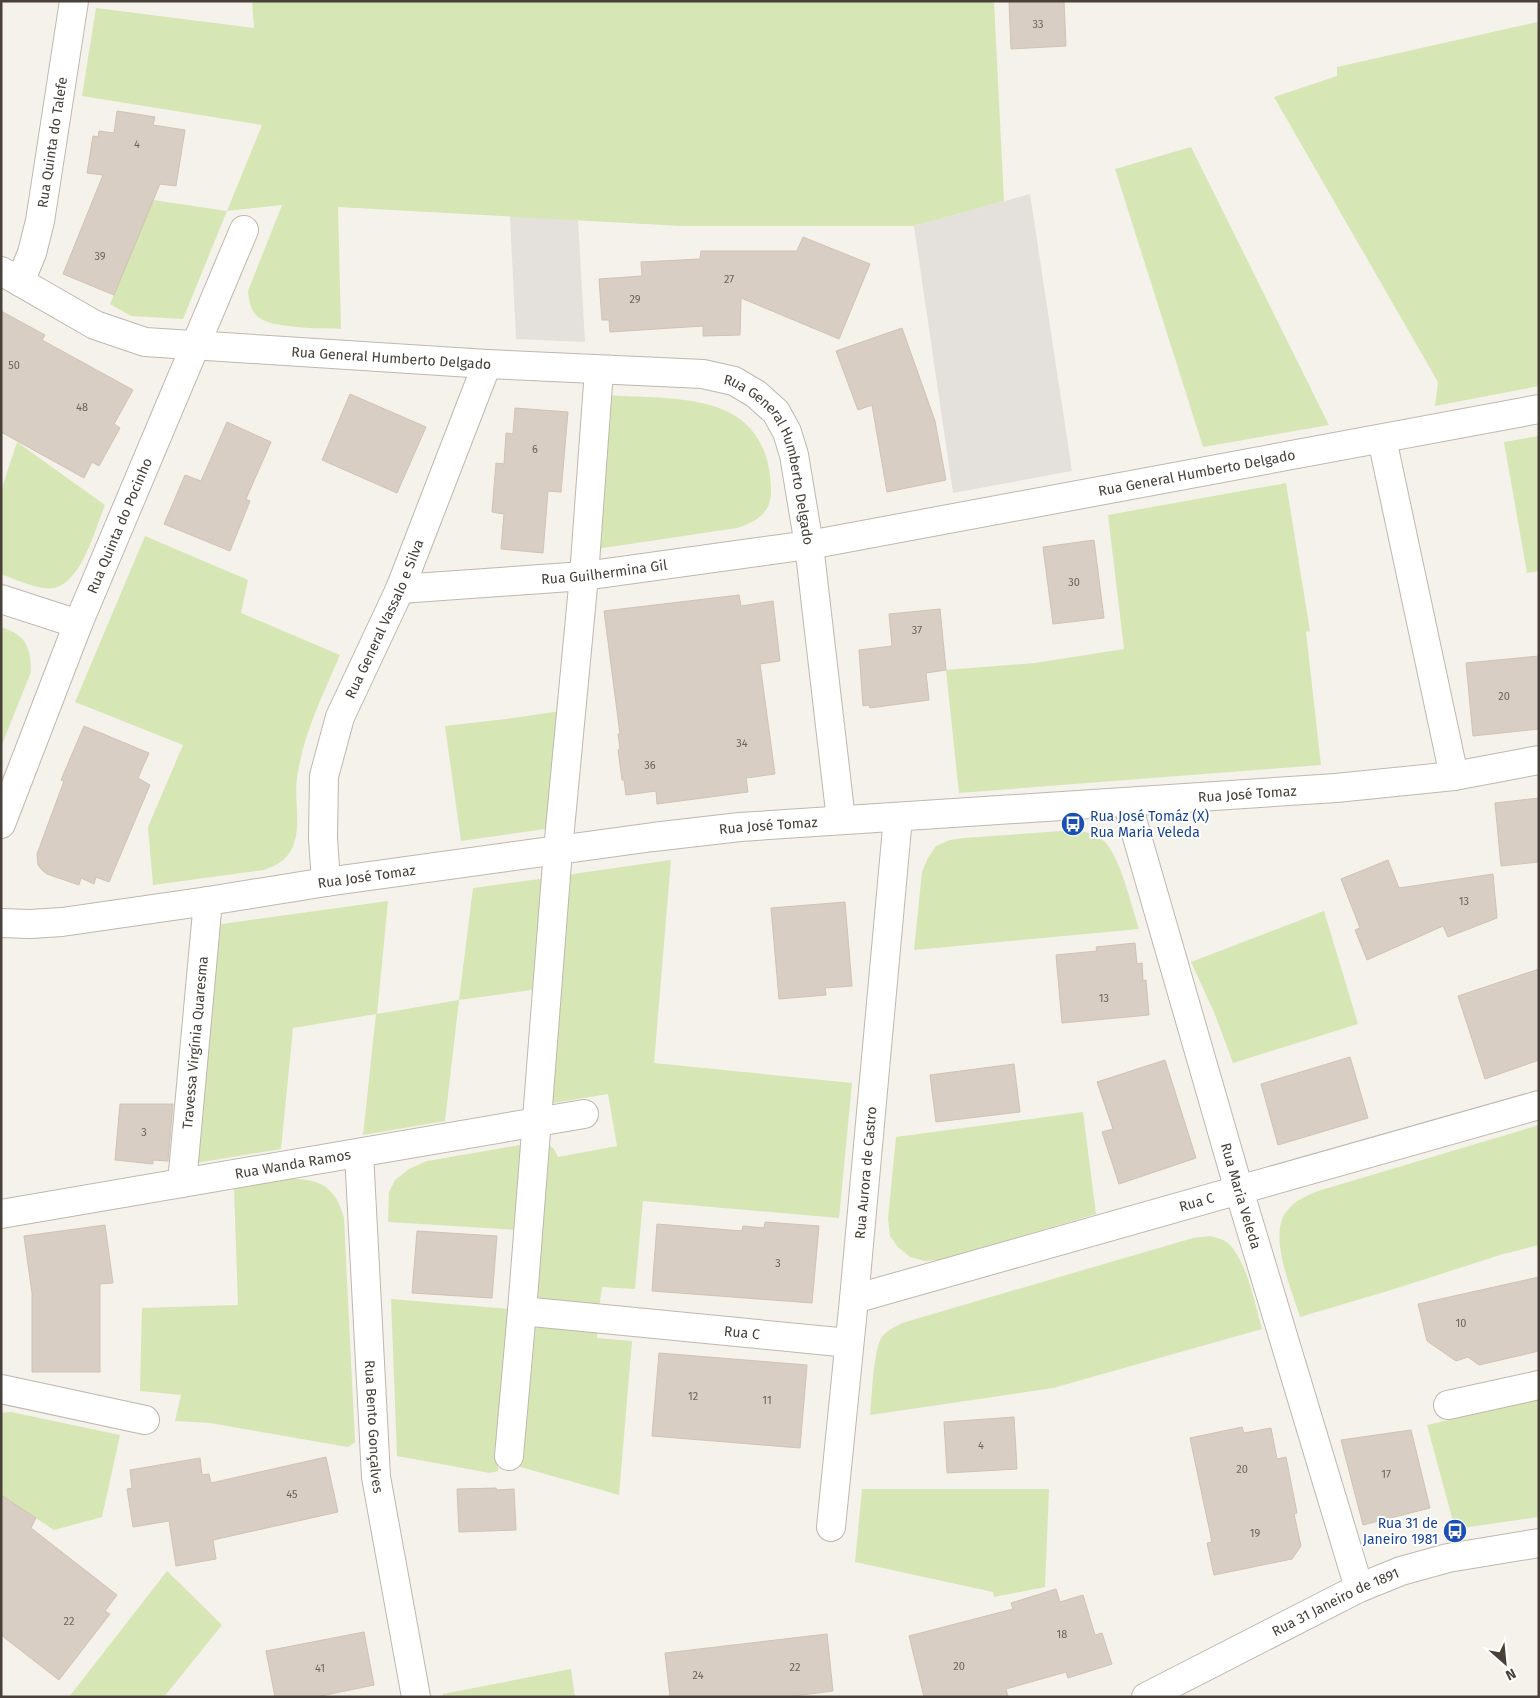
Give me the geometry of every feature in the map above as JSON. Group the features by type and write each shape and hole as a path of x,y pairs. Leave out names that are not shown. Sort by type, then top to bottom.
{"street":[{"name":"Rua Quinta do Talefe","path":"11,277 32,253 40,221 74,1"},
{"name":"Rua Quinta do Pocinho","path":"1,824 78,624 244,230"},
{"name":"Rua General Humberto Delgado","path":"11,277 95,325 145,342 487,364 703,374 734,380 756,394 776,412 787,432 794,455 809,545 1539,409"},
{"name":"Rua General Vassalo e Silva","path":"326,882 323,838 324,776 340,717 400,589 487,364"},
{"path":"509,1456 558,850 584,576 599,370"},
{"path":"1382,439 1454,776"},
{"path":"809,545 841,820"},
{"name":"Rua Guilhermina Gil","path":"400,589 584,576 809,545"},
{"path":"1,599 78,624"},
{"name":"Rua José Tomaz","path":"1,923 62,922 326,882 740,827 1336,788 1454,776 1539,760"},
{"name":"Rua Maria Veleda","path":"1126,802 1238,1190 1359,1588"},
{"name":"Rua Aurora de Castro","path":"831,1527 850,1342 898,817"},
{"name":"Travessa Virgínia Quaresma","path":"182,1183 208,901"},
{"name":"Rua C","path":"854,1299 1539,1105"},
{"name":"Rua Wanda Ramos","path":"1,1214 584,1114"},
{"name":"Rua Bento Gonçalves","path":"359,1153 376,1477 416,1697"},
{"name":"Rua C","path":"522,1311 850,1342"},
{"path":"1448,1405 1539,1385"},
{"path":"1,1389 145,1420"},
{"name":"Rua 31 Janeiro de 1891","path":"1146,1697 1359,1588 1401,1571 1448,1558 1539,1543"}],"shaded area":[{"path":"1030,194 1072,471 953,493 914,226"},
{"path":"510,216 578,220 585,342 516,339"}],"green space":[{"path":"252,1 994,1 1004,201 914,226 681,226 338,207 341,329 284,326 263,320 257,316 251,307 248,291 282,205 227,211 262,125 82,96 96,8 254,28"},
{"path":"1537,22 1539,35 1539,386 1435,406 1438,382 1274,97 1337,76 1337,67"},
{"path":"1191,147 1329,425 1203,447 1115,169"},
{"path":"153,200 227,211 183,319 131,316 110,304"},
{"path":"605,395 689,401 714,406 736,417 754,433 766,456 771,497 766,510 751,523 737,528 596,549"},
{"path":"1539,436 1539,571 1527,573 1504,442"},
{"path":"17,442 105,505 80,565 64,584 54,588 42,588 1,574 1,491"},
{"path":"1286,483 1310,631 1306,632 1321,765 959,793 946,670 1035,663 1124,649 1108,515"},
{"path":"145,536 248,580 241,613 340,655 314,715 300,762 296,786 297,828 292,849 282,861 264,870 153,885 148,827 183,745 75,702"},
{"path":"1,627 16,634 25,643 30,656 31,672 1,747"},
{"path":"561,711 552,828 461,841 445,726"},
{"path":"1076,830 1098,837 1111,850 1121,871 1139,929 914,950 922,872 936,846 950,840 964,838"},
{"path":"671,860 654,1063 852,1083 839,1218 643,1201 635,1289 602,1287 599,1310 532,1302 546,1142 554,1149 558,1157 617,1146 608,1094 547,1104 566,875"},
{"path":"547,878 538,989 459,1000 473,888"},
{"path":"388,901 377,1014 459,1000 445,1121 363,1135 376,1014 293,1028 281,1149 196,1163 215,925"},
{"path":"1324,911 1358,1024 1233,1063 1214,1012 1191,962"},
{"path":"1083,1112 1096,1214 941,1260 925,1261 910,1257 898,1247 890,1236 888,1219 896,1137"},
{"path":"1539,1125 1539,1245 1500,1255 1300,1317 1283,1264 1279,1235 1281,1223 1286,1212 1296,1202 1318,1191"},
{"path":"526,1144 518,1230 388,1222 389,1192 395,1180 409,1169 427,1161"},
{"path":"288,1179 309,1180 325,1186 341,1207 344,1218 355,1442 348,1447 210,1423 175,1421 181,1395 140,1391 142,1308 238,1305 234,1188"},
{"path":"1210,1236 1225,1241 1239,1257 1249,1281 1262,1329 1053,1388 870,1415 879,1343 886,1332 902,1323 1193,1238"},
{"path":"391,1299 511,1309 498,1471 490,1473 397,1456"},
{"path":"531,1321 598,1329 597,1338 632,1341 619,1495 517,1466"},
{"path":"1539,1399 1539,1517 1455,1529 1427,1425"},
{"path":"11,1412 120,1435 102,1517 54,1530 1,1495 1,1413"},
{"path":"862,1489 1049,1489 1045,1587 994,1597 993,1592 855,1562"},
{"path":"167,1571 222,1625 164,1697 69,1697"},
{"path":"571,1669 575,1697 443,1697 443,1694"}],"building":[{"path":"1009,1 1064,1 1066,46 1011,49"},
{"path":"117,111 155,117 153,125 185,130 176,186 160,184 114,295 63,274 103,175 87,173 93,136 98,137 99,131 114,133"},
{"path":"803,237 870,264 839,339 741,298 740,335 703,336 703,326 610,332 609,320 602,320 599,279 642,276 641,262 700,259 701,251 797,251"},
{"path":"1,311 45,335 42,340 133,390 114,424 120,428 99,466 92,462 84,478 1,432"},
{"path":"902,328 935,421 946,480 887,492 872,405 858,410 836,351"},
{"path":"350,394 426,427 397,493 322,460"},
{"path":"515,408 568,412 561,492 548,491 543,553 501,549 504,514 492,512 496,463 504,464 506,433 513,434"},
{"path":"227,422 271,442 246,499 250,501 230,551 164,524 185,475 201,481"},
{"path":"1094,540 1104,618 1053,624 1043,547"},
{"path":"739,595 741,606 773,601 780,661 760,664 775,774 746,778 748,792 657,804 656,791 626,795 618,750 620,749 618,734 620,734 604,611"},
{"path":"940,609 946,670 926,673 929,700 870,708 869,705 863,706 859,650 892,646 889,614"},
{"path":"1539,656 1539,729 1473,736 1466,663"},
{"path":"84,726 149,753 138,778 150,785 109,882 96,877 94,884 81,878 79,885 47,874 38,865 37,854 64,781 61,780"},
{"path":"1539,798 1539,862 1501,866 1495,803"},
{"path":"1388,860 1399,888 1493,874 1497,918 1448,937 1443,926 1367,960 1355,930 1360,928 1341,879"},
{"path":"845,902 852,986 825,988 826,995 779,999 771,908"},
{"path":"1135,943 1137,964 1142,963 1143,981 1146,980 1149,1015 1062,1023 1056,955 1097,951 1096,947"},
{"path":"1539,969 1539,1060 1485,1079 1458,996"},
{"path":"1350,1057 1368,1118 1278,1145 1261,1084"},
{"path":"1165,1060 1196,1158 1119,1184 1102,1132 1113,1129 1097,1082"},
{"path":"1014,1064 1020,1112 936,1122 930,1075"},
{"path":"120,1104 173,1104 168,1161 153,1160 153,1164 115,1160"},
{"path":"765,1222 819,1226 812,1303 652,1291 657,1224 742,1231 743,1226 764,1228"},
{"path":"105,1225 113,1283 100,1284 100,1372 32,1372 32,1293 24,1236"},
{"path":"417,1231 497,1236 492,1298 412,1293"},
{"path":"1539,1277 1539,1351 1479,1365 1468,1357 1456,1361 1427,1341 1418,1304"},
{"path":"659,1353 807,1365 800,1448 652,1436"},
{"path":"1014,1417 1017,1469 947,1473 944,1422"},
{"path":"1242,1427 1244,1433 1271,1428 1277,1459 1286,1457 1297,1513 1294,1514 1301,1546 1292,1559 1214,1575 1207,1543 1212,1542 1190,1438"},
{"path":"1411,1430 1430,1508 1363,1525 1341,1440"},
{"path":"326,1457 338,1512 213,1540 216,1559 176,1566 169,1521 133,1527 127,1489 132,1488 130,1470 200,1458 202,1475 209,1474 211,1483"},
{"path":"496,1488 497,1490 514,1489 516,1530 459,1532 457,1489"},
{"path":"1,1495 36,1518 31,1528 117,1595 105,1611 110,1614 59,1680 1,1635"},
{"path":"1056,1589 1060,1602 1083,1595 1095,1635 1102,1633 1112,1664 1068,1678 1066,1672 1006,1689 1008,1697 924,1697 909,1636 1013,1609 1011,1603"},
{"path":"364,1632 374,1685 316,1697 275,1697 266,1651"},
{"path":"827,1634 833,1691 786,1697 670,1697 665,1653"}],"place":[{"name":"Rua José Tomáz (X) Rua Maria Veleda","path":"1073,824"},
{"name":"Rua 31 de Janeiro 1981","path":"1455,1531"}]}
